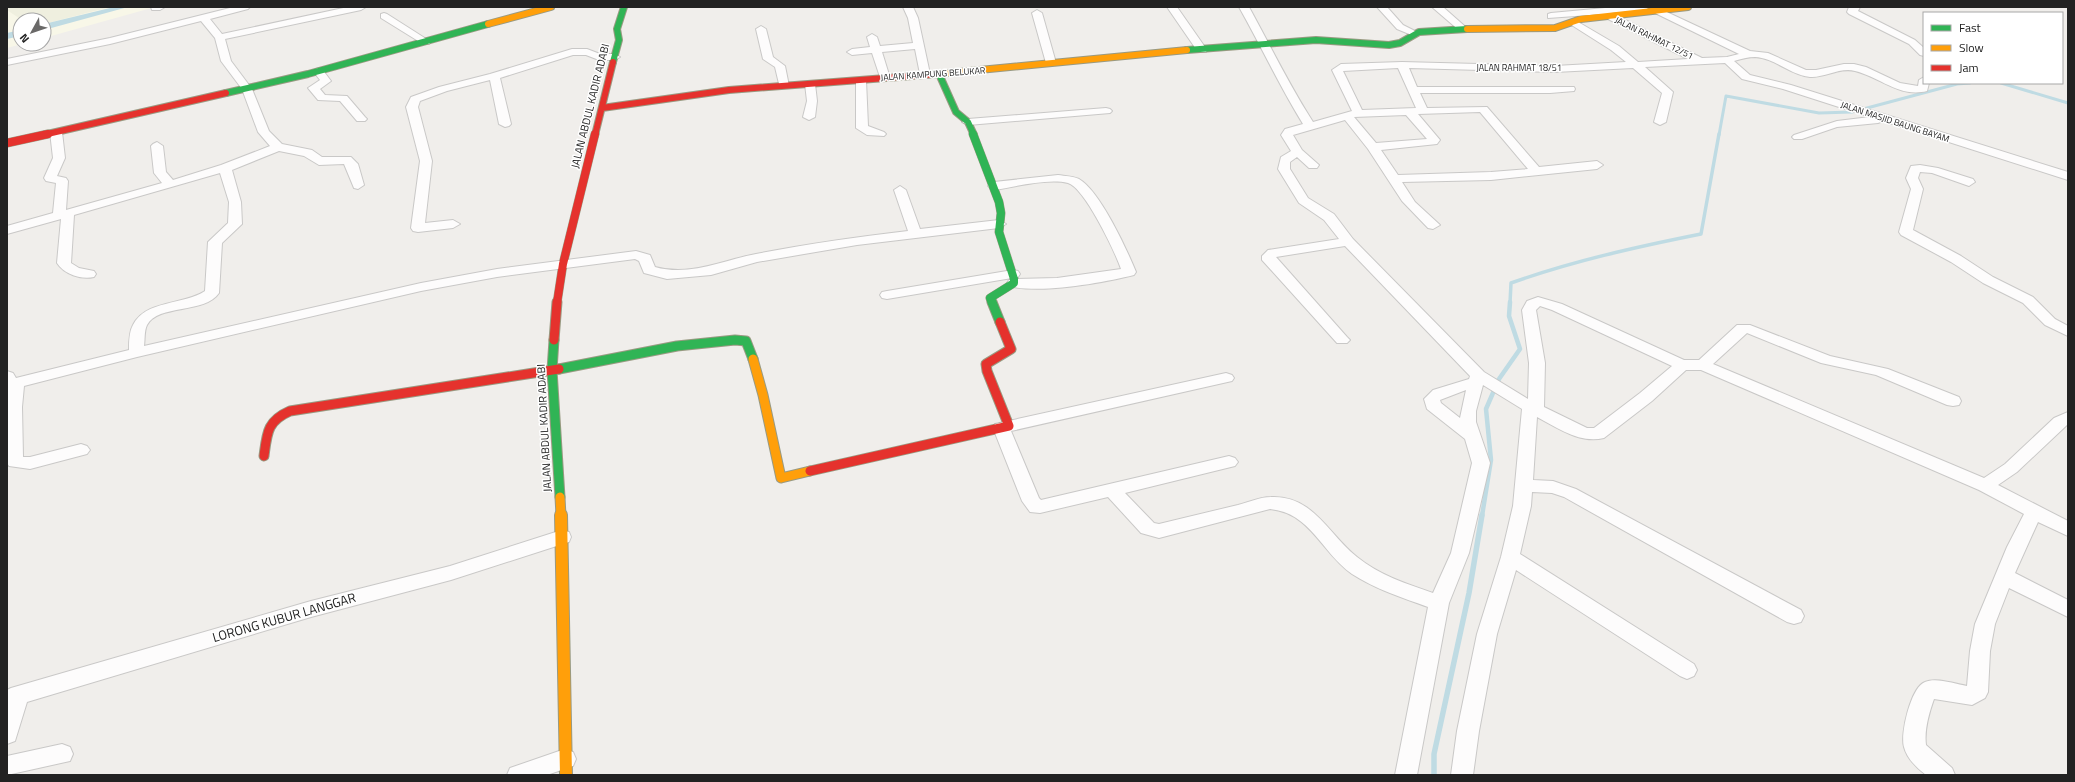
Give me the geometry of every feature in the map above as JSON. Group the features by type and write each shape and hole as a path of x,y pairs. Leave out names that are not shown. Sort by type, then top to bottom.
{"street":[{"path":"7,62 110,41 245,7"},
{"path":"220,37 361,7"},
{"path":"7,143 318,72 551,7"},
{"name":"JALAN ABDUL KADIR ADABI","path":"619,40 617,29 624,7"},
{"name":"JALAN ABDUL KADIR ADABI","path":"566,767 562,538 552,370 557,297 563,264 619,40 627,28 633,7"},
{"path":"908,7 913,18 925,74"},
{"path":"1172,7 1202,50"},
{"path":"1244,7 1264,46 1275,62 1289,93 1310,126"},
{"path":"1382,7 1400,26 1414,33 1482,28 1555,28 1568,23 1606,15 1688,7"},
{"path":"1437,7 1464,30"},
{"path":"1645,7 1548,14 1615,48 1668,92 1660,122"},
{"path":"1854,7 1856,8 1852,12 1912,42 1923,52"},
{"path":"1656,10 1748,54 1758,54 1802,72 1812,74 1853,67 1900,87 1912,89 1923,88 1924,84"},
{"path":"1037,12 1050,63"},
{"name":"JALAN RAHMAT 12/51","path":"1606,15 1701,61"},
{"path":"384,16 426,42"},
{"path":"203,17 220,37 226,61 247,89 264,132 278,148"},
{"path":"761,29 768,59 780,66 784,86"},
{"name":"JALAN KAMPUNG BELUKAR","path":"602,108 659,99 784,86 1264,46 1316,40 1389,44 1400,43 1414,33"},
{"path":"872,37 885,78"},
{"path":"852,52 918,46"},
{"path":"415,242 426,161 412,107 415,99 443,89 494,76 572,52 587,52 599,57 615,57"},
{"name":"JALAN RAHMAT 18/51","path":"1353,115 1337,70 1341,67 1402,65 1464,68 1555,69 1727,60 1748,54"},
{"name":"JALAN MASJID BAUNG BAYAM","path":"1727,60 1746,77 1836,103 2068,176"},
{"path":"1402,65 1423,110"},
{"path":"1464,68 1476,90"},
{"path":"318,72 326,81 313,88 322,98 343,98 361,119"},
{"path":"939,74 956,112 968,122 994,186 999,202 999,232 1013,278"},
{"path":"494,76 505,124"},
{"path":"861,80 862,128 871,133 880,134"},
{"path":"809,117 812,101 810,84"},
{"path":"1413,90 1550,90 1570,88"},
{"path":"1313,165 1298,152 1287,133 1289,131 1353,115 1423,110 1483,109 1537,172"},
{"path":"968,122 1106,111"},
{"path":"1373,147 1433,142 1434,140 1409,111"},
{"path":"1353,115 1394,179 1399,190 1408,202 1433,225"},
{"path":"1798,137 1816,129 1845,121 1891,120"},
{"path":"56,132 59,158 50,178 62,181 64,263 65,267 71,270 90,274"},
{"path":"157,146 160,173 170,185"},
{"path":"7,230 170,185 225,168 278,148 308,153 319,161 347,160 352,164 358,185"},
{"path":"1298,152 1284,160 1284,169 1303,200 1329,217 1348,242 1480,379 1585,434 1598,434 1646,397 1682,365"},
{"path":"1394,179 1445,178 1537,172 1596,166"},
{"path":"136,353 140,327 147,316 162,310 196,302 212,293 216,242 235,224 235,202 225,168"},
{"path":"1969,182 1919,168 1915,170 1912,178 1917,189 1906,232 1956,259 1988,280 2028,300 2050,322 2068,332"},
{"path":"887,294 1013,278 1057,283 1130,272 1108,228 1078,183 1062,179 994,186"},
{"path":"900,190 915,233"},
{"path":"418,228 453,224"},
{"path":"81,450 30,463 15,462 11,418 12,380 421,287 496,273 636,255 645,258 649,270 652,273 667,275 712,271 755,258 915,233 999,224"},
{"path":"1342,340 1269,260 1269,256 1273,253 1348,242"},
{"path":"1013,278 990,298 1011,349 986,364 986,371 1031,501 1036,507 1044,507 1229,462"},
{"path":"1462,775 1468,732 1487,634 1510,557 1522,506 1530,406 1537,362 1529,310 1532,304 1538,301 1557,307 1682,365 1703,365 1985,486 2068,529"},
{"path":"1703,365 1742,328 1750,328 1826,360 1860,366 1882,372 1953,401"},
{"path":"264,456 270,425 286,414 323,405 552,370 677,346 735,340 746,340 763,395 781,478 1226,378"},
{"path":"1406,775 1439,603 1460,553 1481,462 1468,422 1468,410 1480,379"},
{"path":"1473,437 1433,405 1432,400 1433,397 1443,392 1480,379"},
{"path":"1985,486 2011,468 2060,422 2068,417"},
{"path":"1524,486 1553,487 1570,493 1794,616"},
{"path":"1112,490 1148,528 1159,531 1270,503 1284,503 1298,509 1313,520 1350,562 1398,588 1439,603"},
{"path":"1944,775 1928,763 1915,747 1914,736 1924,694 1930,689 1972,696 1978,692 1980,651 1985,624 2016,547 2034,512"},
{"name":"LORONG KUBUR LANGGAR","path":"13,696 310,609 451,573 562,538"},
{"path":"1510,557 1687,670"},
{"path":"2005,577 2068,609"},
{"path":"7,734 13,696"},
{"path":"7,766 62,754"},
{"path":"518,775 566,767"}],"shaded area":[{"path":"7,7 155,7 52,36 52,12 12,12 12,47 7,48"}],"green space":[{"path":"7,7 110,7 52,22 52,12 12,12 12,13 7,10"}],"waterway":[{"path":"52,25 124,7"},
{"path":"7,36 12,35"},
{"path":"1719,135 1726,96 1819,113 1852,112 1957,84"},
{"path":"2004,84 2068,103"},
{"path":"1510,303 1511,283 1605,255 1701,234 1719,134"},
{"path":"1482,516 1491,460 1486,409 1499,379 1520,349 1509,316 1510,302"},
{"path":"1434,775 1434,754 1469,593 1482,515"}],"traffic: fast":[{"path":"613,62 619,40 617,29 624,7"},
{"path":"226,93 308,74 488,24"},
{"path":"1187,50 1316,40 1389,45 1400,43 1419,32 1467,29"},
{"path":"939,74 956,112 968,122 971,128 999,202 1001,213 999,232 1014,279 1014,283 990,298 1000,322"},
{"path":"554,340 552,370 560,497"},
{"path":"559,369 677,346 735,340 746,341 753,359"}],"traffic: slow":[{"path":"488,24 551,7"},
{"path":"1467,29 1555,28 1581,19 1688,7"},
{"path":"938,74 1187,50"},
{"path":"753,359 763,395 781,478 810,471"},
{"path":"560,497 566,775"}],"traffic: jam":[{"path":"554,340 557,297 563,264 613,62"},
{"path":"602,108 729,90 938,74"},
{"path":"7,143 226,93"},
{"path":"810,471 1009,426 987,371 986,364 1011,349 1000,322"},
{"path":"264,456 269,428 276,419 290,411 559,369"}]}
